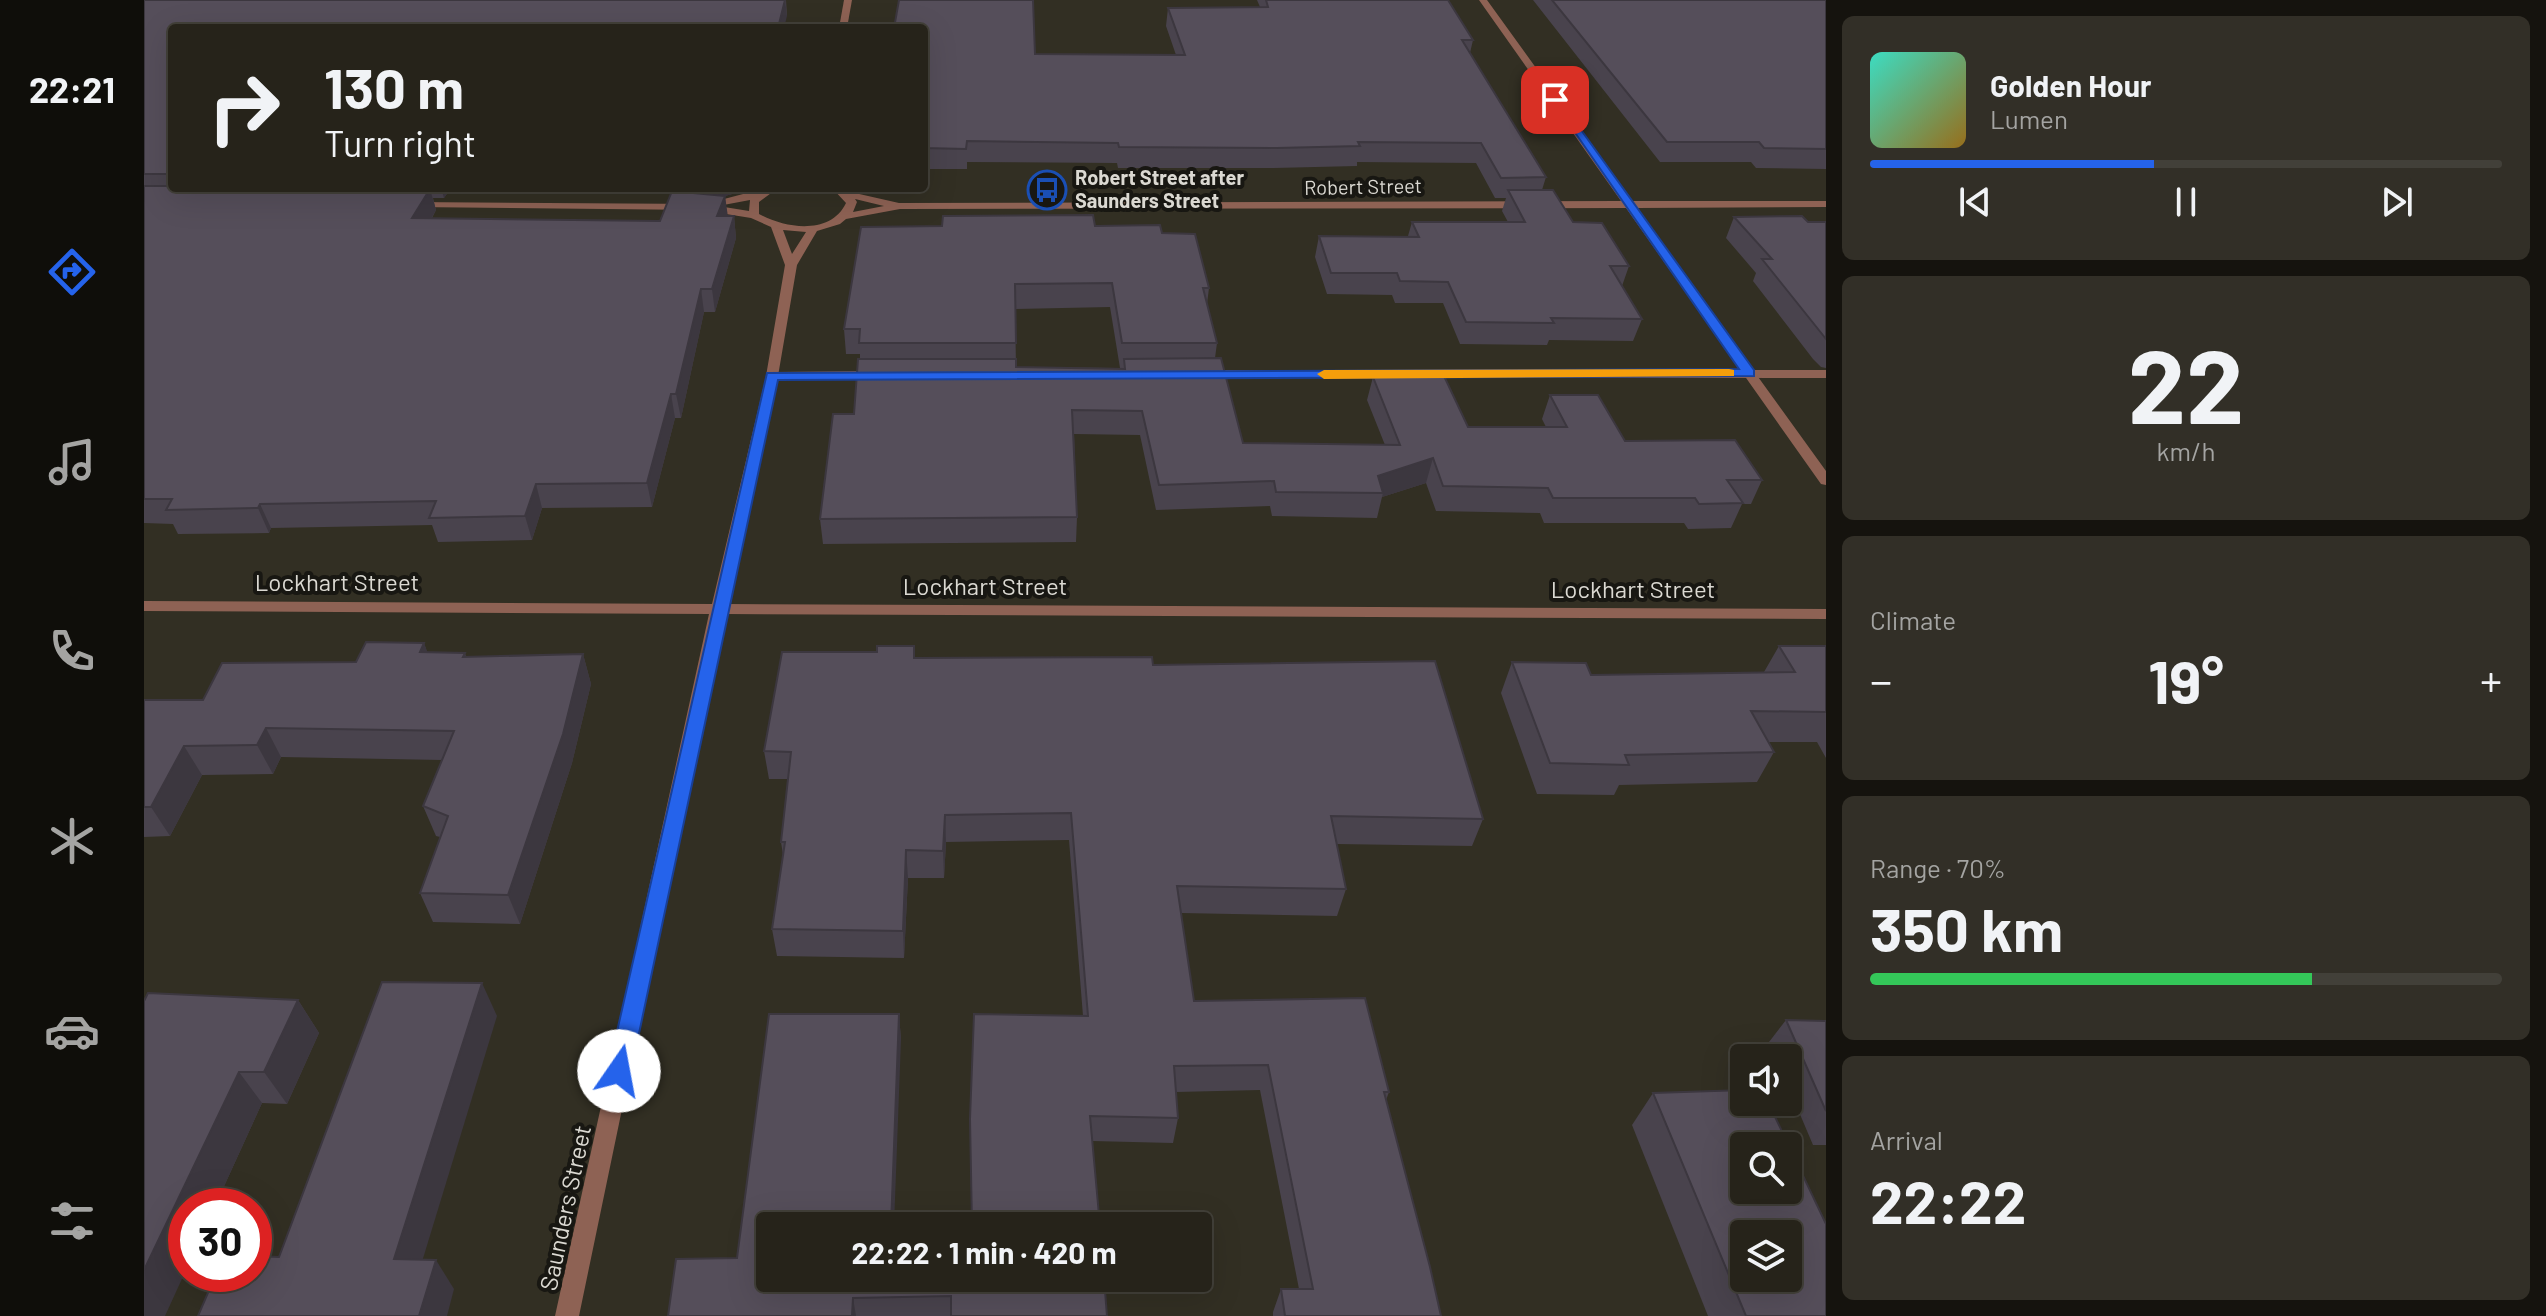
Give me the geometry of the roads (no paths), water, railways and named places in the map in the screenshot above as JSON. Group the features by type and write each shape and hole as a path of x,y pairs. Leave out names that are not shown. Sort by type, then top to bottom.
{"street":[{"path":"844,24 848,0"},
{"path":"1483,0 1826,481"},
{"path":"701,207 765,192"},
{"path":"399,204 701,207 754,215 776,227 814,228 842,217 852,202 843,192"},
{"name":"Robert Street","path":"846,192 900,206"},
{"path":"754,215 752,207 761,194"},
{"name":"Robert Street","path":"842,217 900,206 1193,208 1628,202 1826,204"},
{"path":"776,227 791,265"},
{"name":"Saunders Street","path":"567,1316 718,610 772,376 791,265 814,228"},
{"path":"1184,375 1826,374"},
{"path":"772,376 899,375"},
{"name":"Lockhart Street","path":"144,606 1826,614"}],"place":[{"name":"Robert Street after Saunders Street","path":"1047,190"}]}
